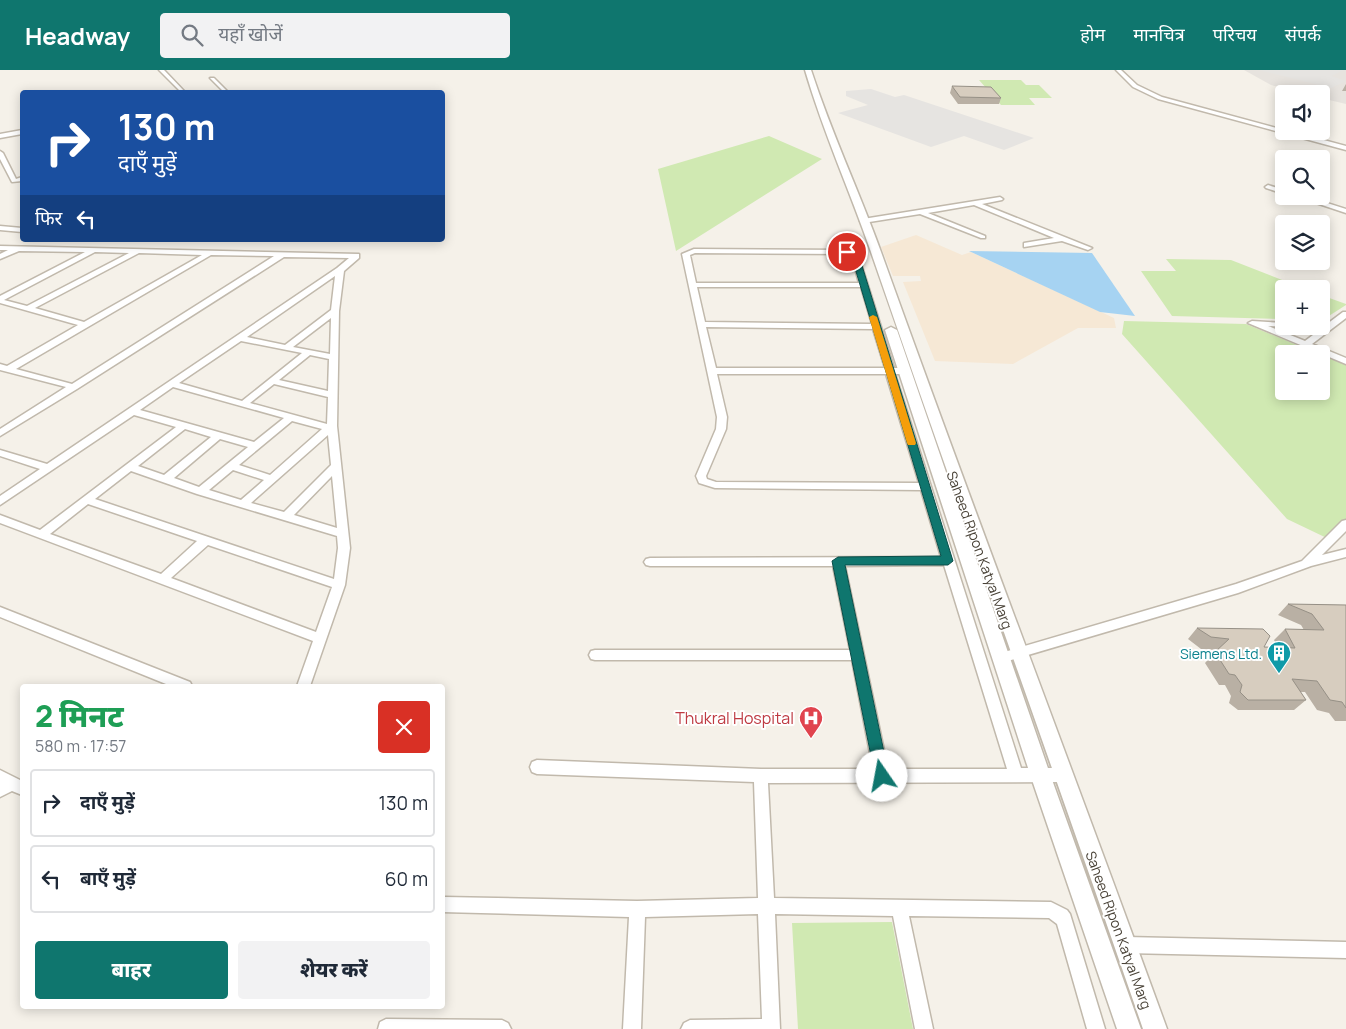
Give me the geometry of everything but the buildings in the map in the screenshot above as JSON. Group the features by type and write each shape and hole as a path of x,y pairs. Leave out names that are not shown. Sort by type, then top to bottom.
{"street":[{"path":"161,70 181,90"},
{"name":"Saheed Ripon Katyal Marg","path":"806,70 834,152 1126,945 1155,1029"},
{"path":"1118,70 1135,86 1160,98 1346,148"},
{"path":"212,80 224,90"},
{"path":"0,136 20,132"},
{"name":"Saheed Ripon Katyal Marg","path":"834,152 863,221 905,371 1040,774 1129,1029"},
{"path":"0,153 14,181 20,180"},
{"path":"1268,187 1275,189"},
{"path":"863,221 1000,199"},
{"path":"974,203 1037,230 1088,248"},
{"path":"1327,205 1346,211"},
{"path":"921,212 983,237"},
{"path":"1005,217 998,220 1009,226"},
{"path":"0,228 20,230"},
{"path":"1037,230 1030,233 1032,236 1048,243"},
{"path":"1027,245 1048,243 1062,239"},
{"path":"0,248 356,256 340,270 0,501"},
{"path":"0,257 19,248"},
{"path":"0,300 94,250"},
{"path":"29,308 137,251"},
{"path":"925,487 814,487 708,484 701,476 722,423 686,254 694,251 851,253 855,256 862,285 1016,774"},
{"path":"4,368 86,325 209,253"},
{"path":"0,433 281,255"},
{"path":"305,684 340,585 344,548 344,534 330,427 335,311 340,270"},
{"path":"693,285 862,285"},
{"path":"0,300 86,325"},
{"path":"286,348 335,311"},
{"path":"1330,326 1346,314"},
{"path":"1275,324 1252,323 1275,333"},
{"path":"701,324 876,327"},
{"path":"1281,335 1305,345 1318,335"},
{"path":"238,338 333,357"},
{"path":"242,405 309,352"},
{"path":"1330,355 1346,362"},
{"path":"4,368 74,387"},
{"path":"712,371 905,371"},
{"path":"272,381 332,395"},
{"path":"171,384 289,419 330,427"},
{"path":"131,411 256,446"},
{"path":"202,491 289,419"},
{"path":"41,535 183,426"},
{"path":"243,504 330,427"},
{"path":"166,479 218,436"},
{"path":"0,454 47,468"},
{"path":"232,466 271,478"},
{"path":"286,517 336,466"},
{"path":"131,467 243,504 344,534"},
{"path":"87,500 340,585"},
{"path":"0,519 321,639"},
{"path":"1306,564 1346,524"},
{"path":"162,580 206,540"},
{"path":"1001,658 1238,588 1306,564 1346,553"},
{"path":"838,561 882,776"},
{"path":"650,562 948,561"},
{"path":"0,612 180,684"},
{"path":"595,655 857,655"},
{"path":"537,767 761,776 1063,775"},
{"path":"690,1029 771,1028 761,776"},
{"path":"445,905 637,909 766,906 899,907 1056,912 1064,920 1096,1029"},
{"path":"899,907 924,1029"},
{"path":"632,1029 637,909"},
{"path":"1126,945 1346,950"},
{"path":"386,1028 502,1029"}],"shaded area":[{"path":"1244,70 1346,70 1346,104 1330,100 1330,85 1271,85"},
{"path":"1259,70 1344,70 1331,76 1346,81 1331,88 1330,85 1319,85"},
{"path":"871,89 895,97 904,95 1034,138 1004,150 964,136 931,147 838,113 868,105 846,96 846,91"},
{"path":"916,235 962,255 971,252 1114,318 1116,328 1078,328 1013,364 935,361 903,282 921,281 920,276 893,276 881,247"}],"green space":[{"path":"979,80 1021,80 1026,85 1039,85 1052,98 1029,98 1035,105 1001,105"},
{"path":"769,136 822,159 676,251 658,169"},
{"path":"1166,259 1231,260 1282,280 1275,280 1275,319 1172,316 1141,271 1176,271"},
{"path":"1330,298 1346,305 1330,315"},
{"path":"1124,321 1246,324 1297,345 1275,345 1275,400 1330,400 1330,359 1346,365 1346,528 1333,541 1287,519 1122,334"},
{"path":"892,922 913,1029 798,1029 792,923"}],"water":[{"path":"969,251 1092,253 1135,316 1100,312"}],"slow traffic":[{"path":"873,317 911,443"}],"place":[{"name":"Siemens Ltd.","path":"1279,674"},
{"name":"Thukral Hospital","path":"811,739"}],"route":[{"path":"847,252 855,256 862,285 948,561 838,561 882,776"}]}
